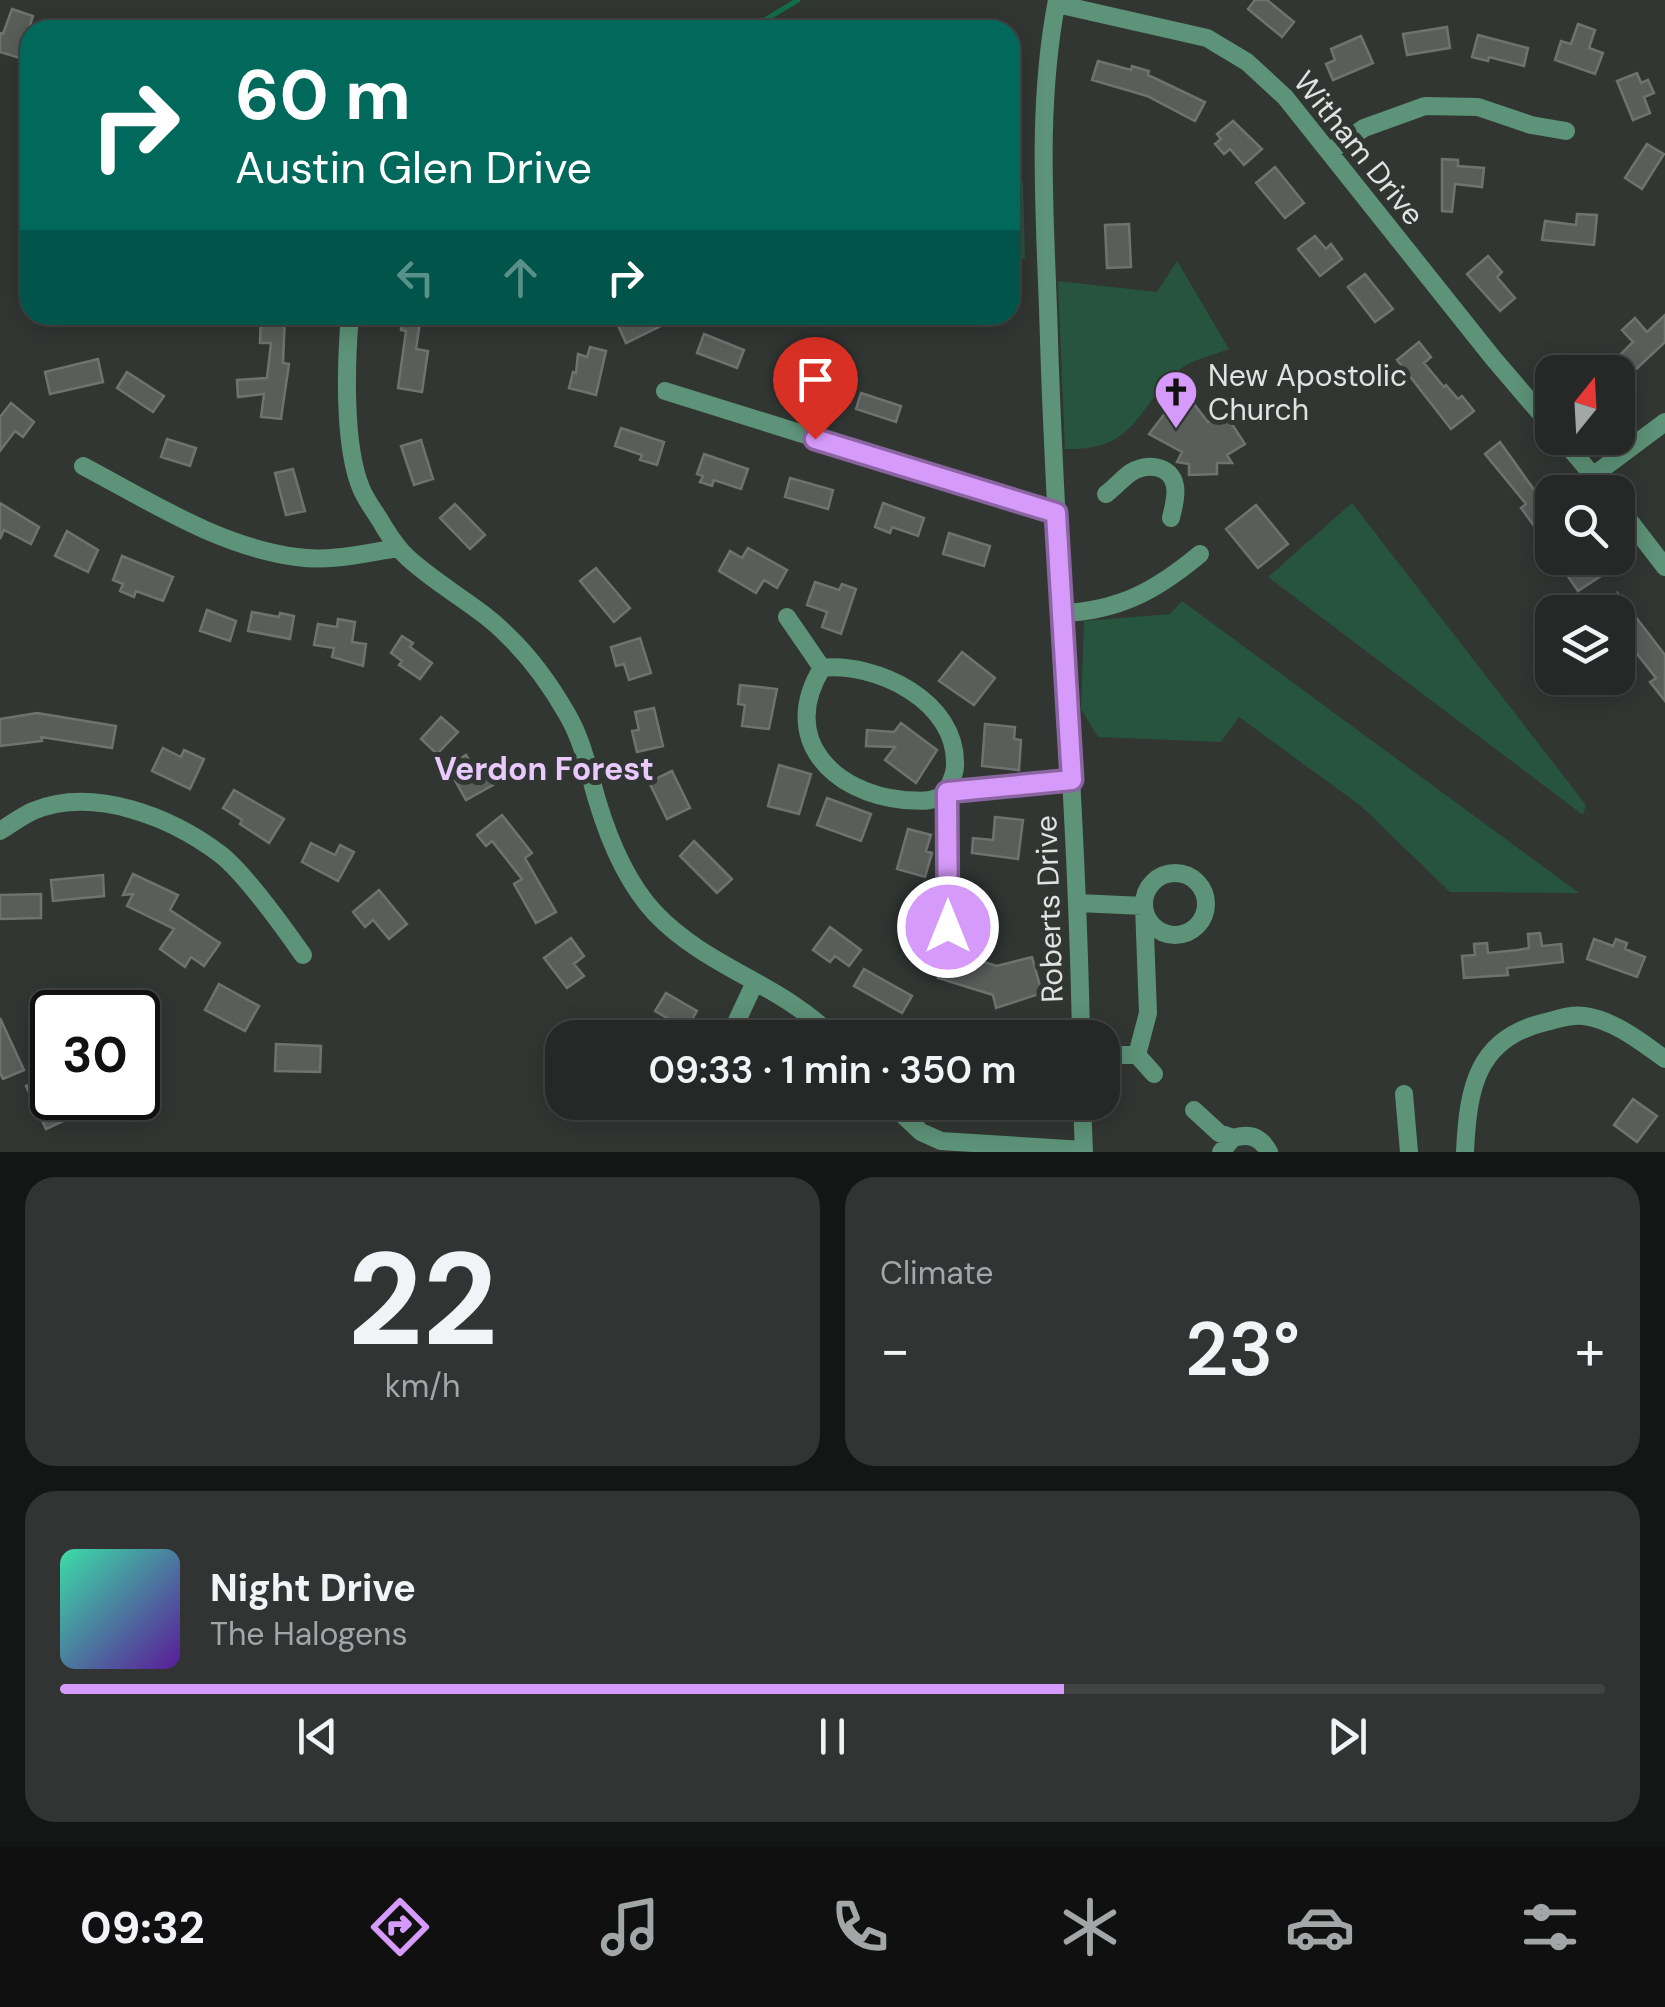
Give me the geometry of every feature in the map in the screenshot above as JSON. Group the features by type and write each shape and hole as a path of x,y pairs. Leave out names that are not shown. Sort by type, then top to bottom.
{"street":[{"name":"Witham Drive","path":"1057,2 1207,38 1228,49 1285,97 1535,407"},
{"name":"Roberts Drive","path":"1057,2 1046,76 1042,153 1081,1020"},
{"path":"1328,152 1364,128 1425,106 1478,107 1531,125 1566,131"},
{"path":"350,325 348,416 354,461 361,488 398,548 506,634 543,676 570,719 586,756 613,846 634,887 651,909 674,932 721,965 786,998 817,1020"},
{"path":"665,392 1056,513"},
{"path":"1576,455 1594,475 1665,422"},
{"path":"84,466 228,540 298,558 398,548"},
{"path":"1106,494 1133,471 1160,468 1172,477 1175,487 1171,518"},
{"path":"1635,528 1665,568"},
{"path":"1062,613 1110,608 1129,600 1184,568 1200,554"},
{"path":"786,617 822,668"},
{"path":"822,668 844,666 902,684 928,702 948,735 955,766 947,792 948,927"},
{"path":"822,668 812,683 806,728 812,747 827,768 850,783 887,798 937,800 947,792 1072,780"},
{"path":"0,831 34,811 63,804 104,802 146,815 193,836 224,856 303,955"},
{"path":"1078,903 1144,906 1148,1013 1137,1055"},
{"path":"737,1020 755,982"},
{"path":"1465,1152 1468,1101 1480,1067 1496,1045 1526,1026 1585,1016 1626,1032 1665,1059"},
{"path":"1120,1055 1137,1055 1154,1074"},
{"path":"1404,1094 1409,1152"},
{"path":"1194,1110 1227,1145 1249,1136 1257,1138 1270,1152"},
{"path":"909,1120 940,1141 1084,1151 1083,1120"}],"green space":[{"path":"1020,181 1023,182 1025,259 1020,258"},
{"path":"1177,261 1229,349 1183,367 1121,435 1089,448 1065,449 1058,281 1157,292"},
{"path":"1352,503 1586,805 1583,815 1268,577"},
{"path":"1182,601 1579,893 1450,892 1361,806 1239,717 1221,742 1098,737 1081,709 1084,621 1170,614"}],"building":[{"path":"1255,0 1267,0 1294,22 1282,37 1248,9"},
{"path":"12,9 33,16 32,20 20,20 20,58 0,52 0,33 3,34"},
{"path":"1578,24 1595,30 1589,48 1603,53 1595,74 1555,60 1561,41 1571,44"},
{"path":"1447,27 1450,48 1407,55 1403,34"},
{"path":"1478,35 1528,48 1524,66 1472,57"},
{"path":"1361,36 1373,63 1333,80 1326,64 1335,60 1331,49"},
{"path":"1098,61 1149,71 1148,75 1205,102 1195,121 1147,96 1092,80"},
{"path":"1637,73 1641,83 1648,80 1654,93 1644,97 1650,113 1633,120 1617,81"},
{"path":"1233,121 1262,149 1244,165 1230,149 1224,154 1215,144 1221,139 1217,134"},
{"path":"1647,144 1664,154 1642,189 1625,178"},
{"path":"1442,159 1458,160 1458,166 1484,168 1482,187 1455,184 1452,212 1442,211"},
{"path":"1275,167 1304,203 1285,218 1256,183"},
{"path":"1577,214 1597,215 1594,245 1542,240 1545,221 1576,225"},
{"path":"1129,224 1131,267 1107,268 1105,225"},
{"path":"1315,236 1326,249 1331,244 1342,259 1320,276 1298,249"},
{"path":"1488,256 1502,272 1497,277 1515,298 1500,311 1467,274"},
{"path":"1365,274 1393,309 1375,322 1348,287"},
{"path":"1665,315 1665,342 1635,370 1635,355 1620,355 1633,342 1622,330 1635,318 1647,332"},
{"path":"261,325 285,325 283,363 289,364 281,419 261,417 264,394 238,397 237,380 267,378 271,343 260,343"},
{"path":"402,325 420,325 416,349 428,351 422,392 398,388 406,331 401,330"},
{"path":"618,325 663,325 626,343"},
{"path":"704,334 744,350 737,368 697,353"},
{"path":"1419,342 1431,357 1424,363 1444,387 1458,399 1462,396 1474,411 1451,429 1397,360"},
{"path":"590,347 606,351 596,395 569,388 578,354 587,357"},
{"path":"98,359 103,382 50,394 45,372"},
{"path":"794,369 834,385 828,400 788,384"},
{"path":"127,372 164,396 153,412 117,388"},
{"name":"New Apostolic Church","path":"1183,390 1208,422 1224,412 1245,444 1227,455 1232,463 1217,463 1217,474 1189,475 1189,464 1177,462 1182,452 1149,434"},
{"path":"861,393 901,406 896,422 856,409"},
{"path":"11,403 34,422 23,437 15,431 0,451 0,417"},
{"path":"621,428 664,442 657,465 615,446"},
{"path":"167,439 196,448 190,466 161,457"},
{"path":"421,440 433,479 414,485 401,446"},
{"path":"1500,442 1535,491 1535,527 1521,508 1526,504 1485,454"},
{"path":"704,454 748,469 741,489 714,480 712,486 700,482 703,476 697,474"},
{"path":"293,469 305,511 286,515 275,473"},
{"path":"790,478 833,490 828,509 785,497"},
{"path":"0,503 39,527 31,544 4,530 0,539"},
{"path":"883,503 924,518 918,536 892,527 890,533 875,527"},
{"path":"455,504 485,535 470,549 440,518"},
{"path":"1256,505 1288,544 1258,568 1226,529"},
{"path":"67,531 98,550 88,572 55,556"},
{"path":"949,533 990,546 984,566 943,554"},
{"path":"748,548 787,570 777,588 764,580 756,593 719,571 730,551 742,558"},
{"path":"122,556 173,577 163,601 136,591 134,597 120,591 123,584 113,580"},
{"path":"596,568 630,608 614,622 580,581"},
{"path":"1567,575 1601,576 1578,591"},
{"path":"815,582 839,590 842,584 856,589 841,634 822,627 827,612 807,605"},
{"path":"207,610 236,621 230,641 200,631"},
{"path":"252,612 294,616 290,639 248,631"},
{"path":"1635,616 1665,655 1665,701 1650,682 1656,678 1635,651"},
{"path":"338,619 355,622 352,642 366,644 363,666 332,657 334,648 314,645 318,624 337,627"},
{"path":"402,636 432,663 420,679 399,665 402,661 391,653"},
{"path":"640,638 651,673 629,680 624,664 616,666 611,647"},
{"path":"962,652 995,678 974,705 939,681"},
{"path":"740,685 777,689 769,729 742,726 745,705 738,704"},
{"path":"654,708 663,746 637,752 632,731 639,730 635,712"},
{"path":"37,713 116,726 112,748 41,737 42,741 0,746 0,719"},
{"path":"441,717 458,732 437,754 421,739"},
{"path":"901,723 937,750 916,783 885,760 895,747 866,746 867,730 894,732"},
{"path":"985,724 1015,727 1014,739 1021,740 1019,770 982,766"},
{"path":"163,748 181,757 184,750 204,759 190,789 152,771"},
{"path":"466,755 476,771 483,767 493,785 466,800 447,766"},
{"path":"779,765 811,774 799,814 768,806"},
{"path":"672,771 690,808 667,819 649,782"},
{"path":"234,790 284,819 269,843 223,808"},
{"path":"827,798 871,814 861,841 817,825"},
{"path":"502,815 532,853 525,858 556,912 536,923 514,884 522,879 492,841 486,846 477,835"},
{"path":"995,817 1023,820 1018,859 972,853 973,838 993,840"},
{"path":"908,829 931,835 926,851 932,853 925,877 897,869"},
{"path":"694,841 732,879 717,893 680,856"},
{"path":"311,843 335,855 340,845 354,852 338,881 302,862"},
{"path":"133,874 178,895 170,910 220,943 204,966 191,957 185,967 160,949 174,929 127,906 133,894 123,895"},
{"path":"103,875 104,896 53,901 51,880"},
{"path":"379,890 407,924 389,939 373,920 365,927 353,912"},
{"path":"41,894 41,918 0,919 0,895"},
{"path":"830,927 861,950 849,966 835,956 830,962 813,950"},
{"path":"1540,933 1542,946 1561,944 1563,962 1507,968 1508,975 1464,978 1462,956 1475,955 1474,944 1487,943 1488,953 1518,950 1529,948 1528,934"},
{"path":"571,938 584,956 574,964 584,976 567,988 544,958"},
{"path":"1594,939 1613,946 1616,939 1627,943 1625,949 1645,957 1637,977 1587,959"},
{"path":"946,951 997,966 1032,957 1042,993 996,1008 993,995 938,978"},
{"path":"864,969 912,996 902,1013 854,986"},
{"path":"219,984 259,1006 245,1031 205,1010"},
{"path":"666,993 697,1011 692,1020 670,1020 655,1011"},
{"path":"0,1018 24,1070 3,1079 0,1073"},
{"path":"276,1044 321,1046 320,1072 275,1071"},
{"path":"1633,1099 1657,1116 1637,1142 1614,1125"},
{"path":"42,1120 66,1120 46,1129"}],"waterway":[{"path":"765,20 798,0"}],"place":[{"name":"New Apostolic Church","path":"1176,430"}],"district":[{"name":"Verdon Forest","path":"544,769"}],"route":[{"path":"815,439 1056,513 1072,780 947,792 948,927"}]}
